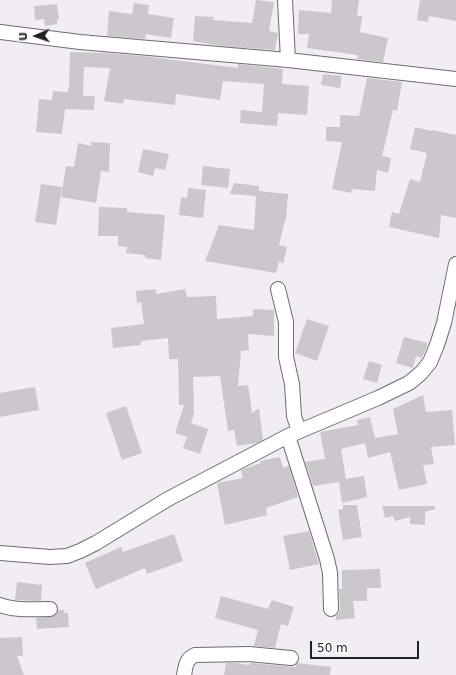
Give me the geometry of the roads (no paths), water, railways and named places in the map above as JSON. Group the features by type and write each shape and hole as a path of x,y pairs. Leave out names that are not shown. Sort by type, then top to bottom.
{"street":[{"path":"285,0 288,60"},
{"path":"0,32 80,42 288,60 456,79"},
{"path":"0,553 50,557 67,556 80,551 96,543 168,499 294,433 409,383 421,373 430,362 437,345 444,323 456,264"},
{"path":"278,289 286,322 286,357 292,384 294,433 330,573 331,609"},
{"path":"0,606 30,610 50,609"},
{"path":"184,675 186,661 189,657 195,655 249,654 291,658"}]}
